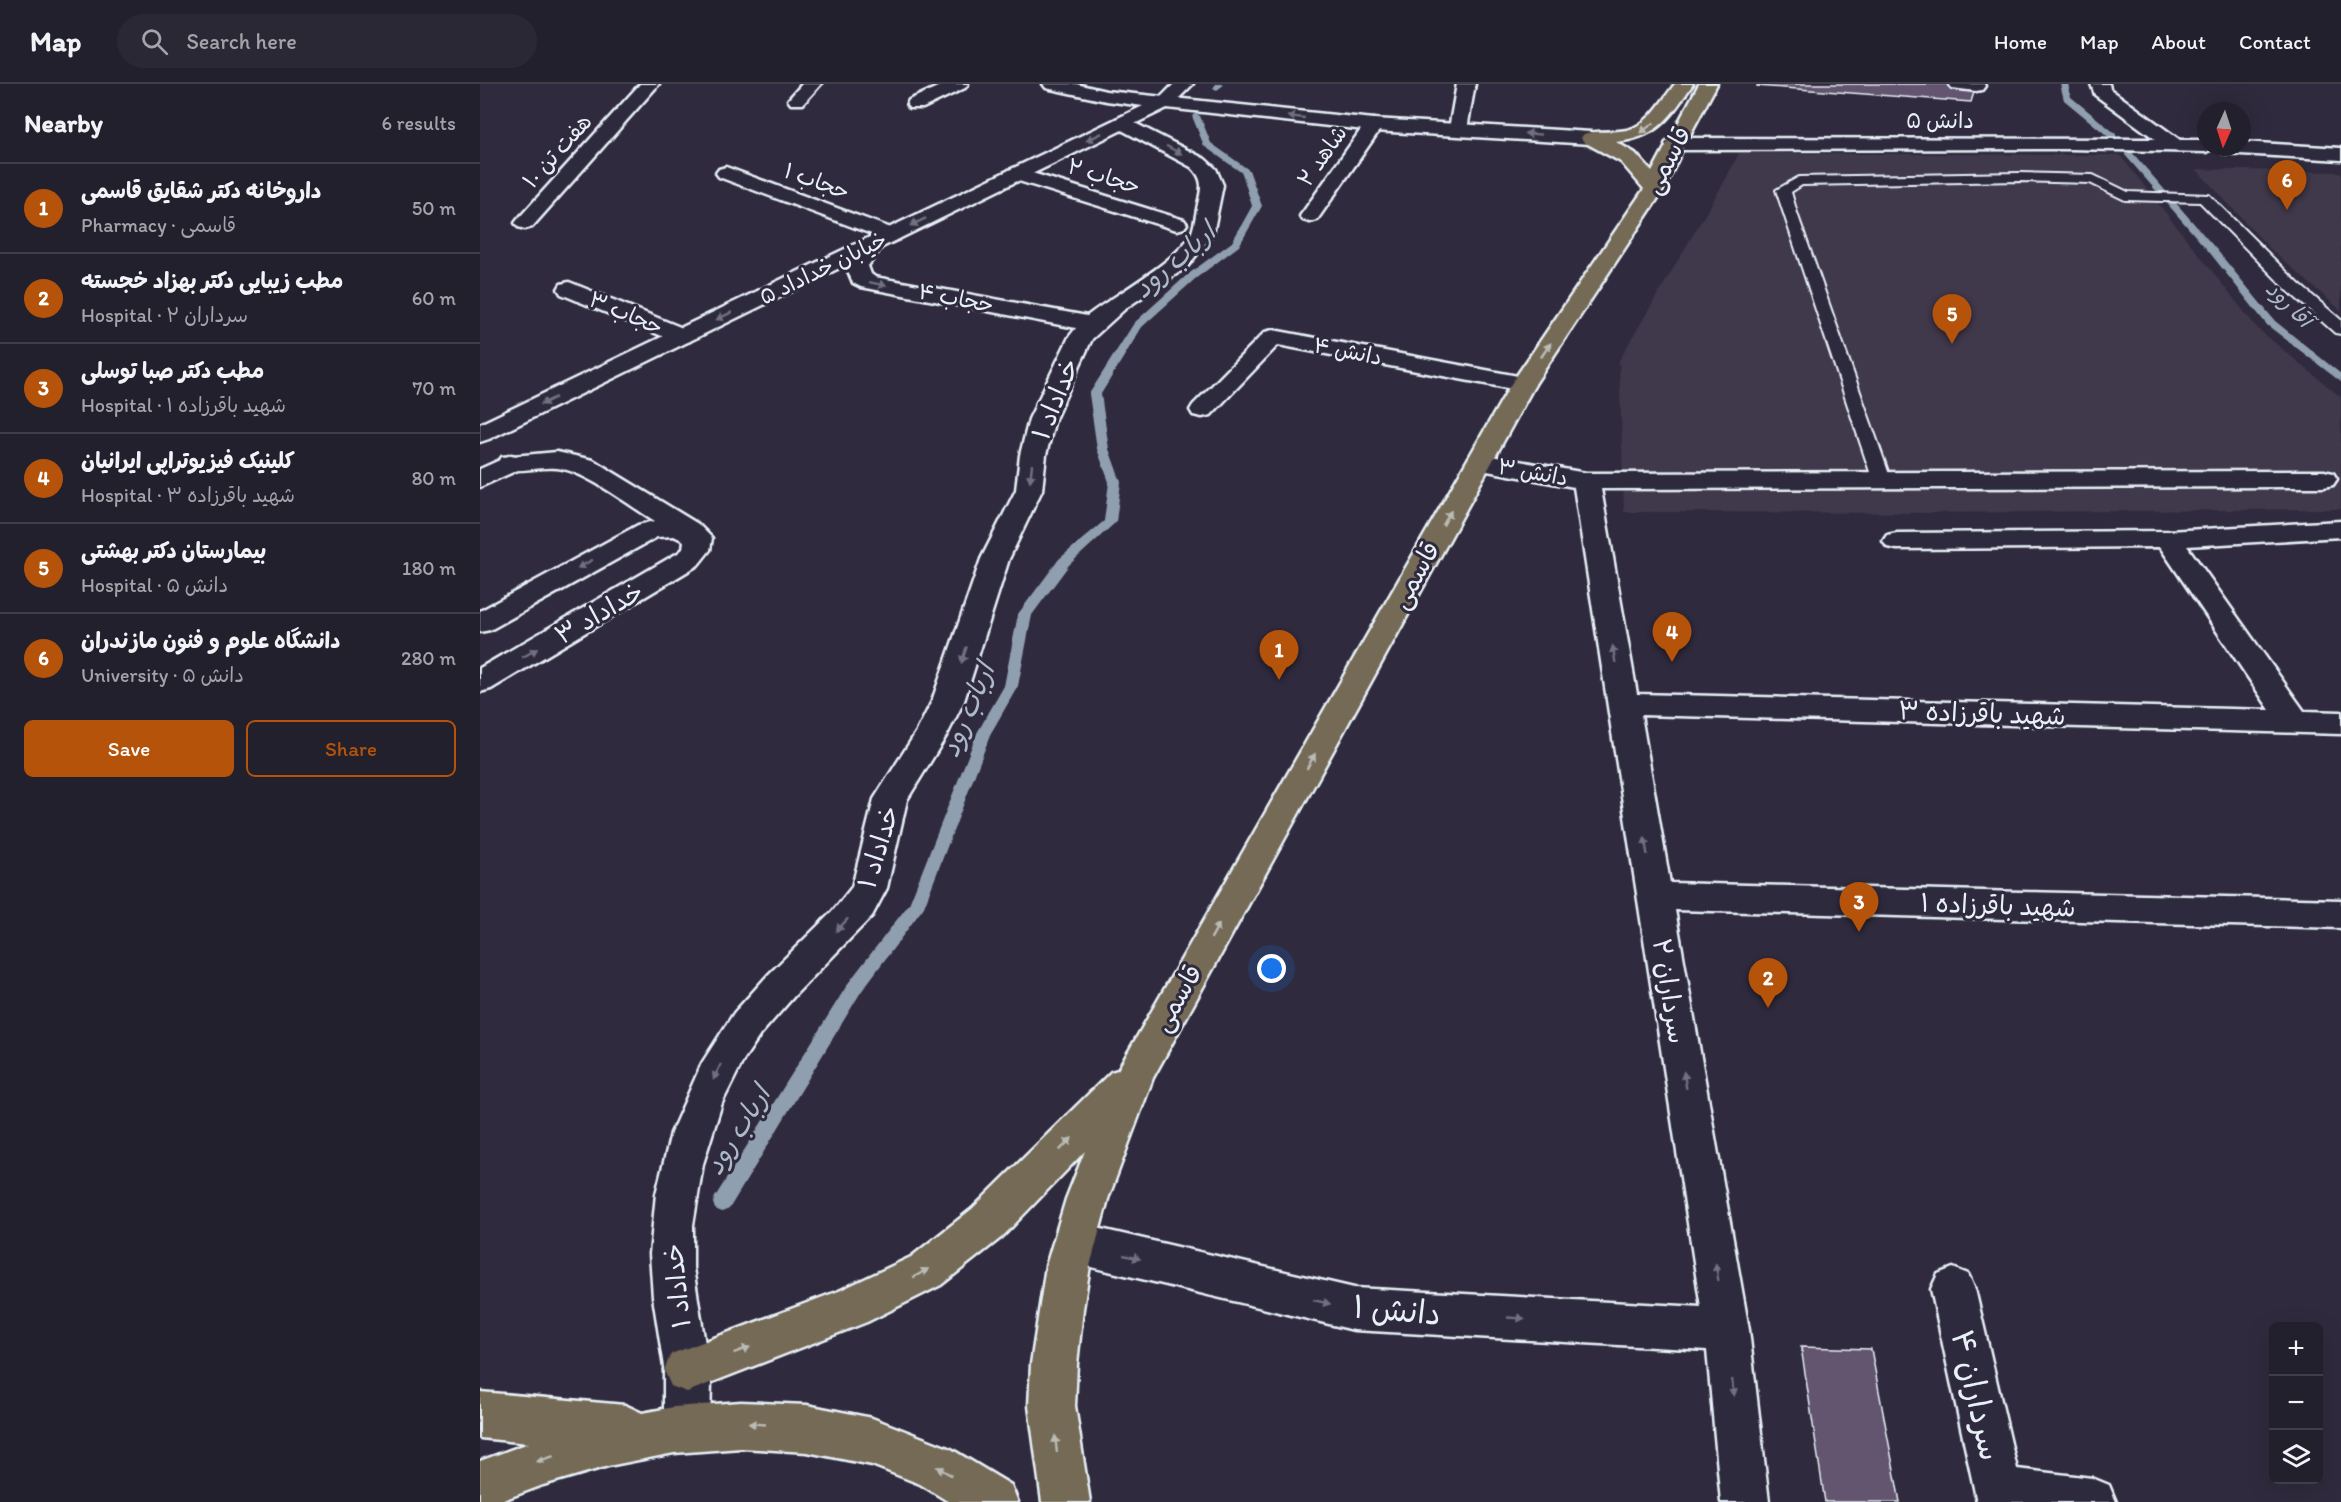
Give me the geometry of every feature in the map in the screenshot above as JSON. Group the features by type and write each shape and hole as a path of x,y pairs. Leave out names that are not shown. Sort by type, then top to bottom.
{"main road":[{"path":"1591,138 1619,138 1638,134 1651,127 1684,84"},
{"name":"قاسمی","path":"1135,1074 1523,384 1654,189 1675,144 1708,84"},
{"path":"1591,138 1630,158 1639,166 1654,189"},
{"path":"687,1370 842,1311 926,1271 987,1223 1135,1074"},
{"path":"1066,1502 1052,1406 1054,1364 1061,1309 1087,1199 1135,1074"},
{"path":"480,1415 672,1429"},
{"path":"480,1485 522,1467 578,1448 672,1429 740,1423 790,1426 839,1434 887,1446 932,1464 975,1488 994,1502"}],"street":[{"name":"هفت تن ۱۰","path":"525,223 650,84"},
{"path":"797,100 812,84"},
{"path":"916,104 959,84"},
{"path":"1052,84 1106,96 1374,125 1591,138"},
{"name":"خیابان خداداد ۵","path":"480,434 1123,123 1165,102 1184,84"},
{"path":"1458,129 1466,84"},
{"path":"2100,84 2100,91 2174,144"},
{"name":"خداداد ۱","path":"672,1429 687,1370 671,1257 672,1228 679,1184 696,1120 719,1067 747,1024 845,922 859,906 869,888 891,799 932,733 948,701 1001,544 1019,516 1029,490 1042,419 1076,347 1092,324 1118,303 1179,262 1203,234 1212,191 1211,179 1204,167 1123,123"},
{"name":"شاهد ۲","path":"1310,216 1374,125"},
{"name":"دانش ۵","path":"1675,144 2197,145"},
{"path":"2251,149 2341,154"},
{"name":"حجاب ۱","path":"726,173 882,239"},
{"name":"حجاب ۲","path":"1016,174 1177,224"},
{"name":"حجاب ۴","path":"882,239 857,266 861,278 869,282 1092,324"},
{"name":"حجاب ۳","path":"570,289 682,336"},
{"name":"دانش ۴","path":"1202,410 1273,337 1523,384"},
{"path":"480,451 497,460 511,463 557,460 584,466 692,532"},
{"name":"دانش ۳","path":"1480,462 1586,481 2324,479"},
{"path":"480,479 511,463"},
{"name":"سرداران ۲","path":"1586,481 1726,1330 1745,1502"},
{"name":"خداداد ۳","path":"480,623 636,536 661,528 684,528 698,538 699,544 696,552 688,559 480,682"},
{"path":"1897,541 2168,539 2341,529"},
{"path":"2168,539 2294,722"},
{"name":"شهید باقرزاده ۳","path":"1623,704 2341,723"},
{"name":"شهید باقرزاده ۱","path":"1654,896 2341,914"},
{"name":"دانش ۱","path":"1075,1244 1353,1309 1726,1330"},
{"name":"سرداران ۴","path":"1953,1289 2000,1496"},
{"path":"2000,1496 2092,1502"}],"lane":[{"path":"1881,480 1789,213 1783,190 1799,181 2019,177 2092,179 2125,196 2204,198 2293,287 2341,329"}],"shaded area":[{"path":"1739,153 2120,155 2258,329 2341,397 2341,509 1931,513 1624,512 1619,360"},
{"path":"2196,169 2341,172 2341,311 2269,248"}],"building":[{"path":"1758,84 1958,84 1976,86 1971,102 1757,86"},
{"path":"1801,1347 1871,1349 1900,1502 1825,1502"}],"waterway":[{"name":"ارباب رود","path":"1217,88 1221,84"},
{"path":"2064,84 2067,98 2113,136"},
{"name":"ارباب رود","path":"722,1203 855,987 916,907 984,733 1011,686 1025,614 1064,562 1110,522 1115,482 1103,449 1095,394 1138,325 1191,277 1236,244 1257,206 1246,172 1207,144 1196,116"},
{"name":"آقا رود","path":"2128,153 2213,251 2271,323 2341,379"}],"place":[{"name":"دانشگاه علوم و فنون مازندران","path":"2287,210"},
{"name":"بیمارستان دکتر بهشتی","path":"1952,344"},
{"name":"کلینیک فیزیوتراپی ایرانیان","path":"1672,662"},
{"name":"داروخانه دکتر شقایق قاسمی","path":"1279,680"},
{"name":"مطب دکتر صبا توسلی","path":"1859,932"},
{"name":"مطب زیبایی دکتر بهزاد خجسته","path":"1768,1008"}]}
